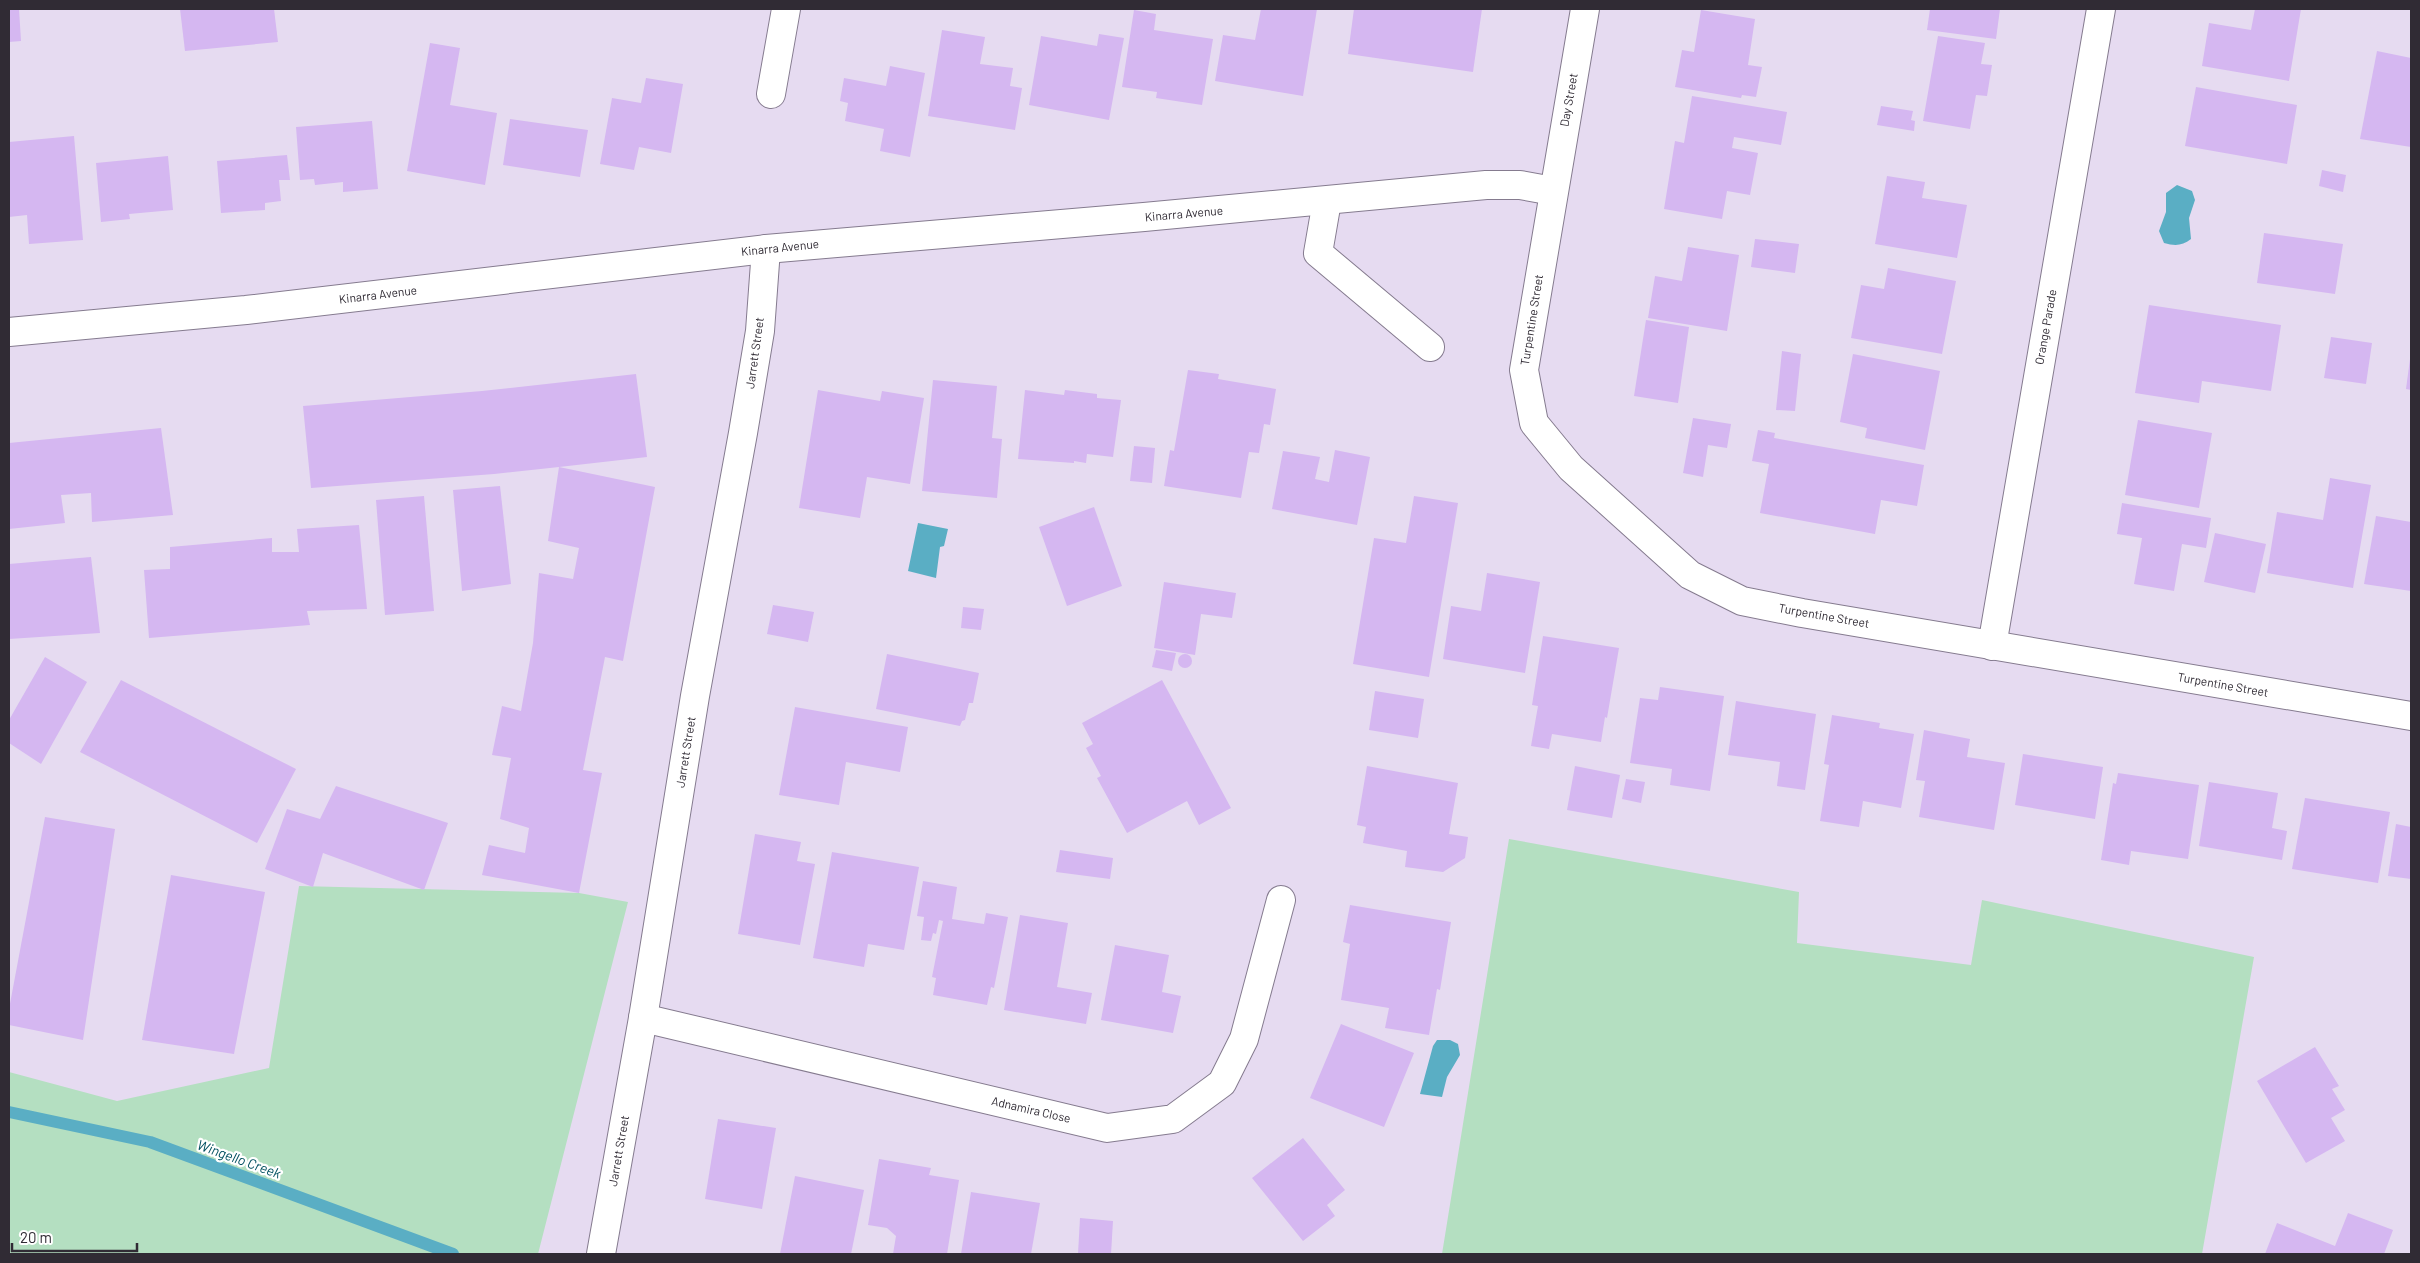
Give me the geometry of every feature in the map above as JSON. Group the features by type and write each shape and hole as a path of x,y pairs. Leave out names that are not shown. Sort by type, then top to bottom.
{"street":[{"path":"772,94 786,9"},
{"name":"Day Street","path":"1553,191 1584,9"},
{"name":"Orange Parade","path":"1992,646 2101,9"},
{"name":"Kinarra Avenue","path":"9,332 246,310 766,248 1327,201 1486,185 1520,185 1553,191"},
{"name":"Turpentine Street","path":"1553,191 1524,370 1534,423 1571,468 1690,575 1742,601 1992,646 2411,716"},
{"path":"1327,201 1318,253 1430,347"},
{"name":"Jarrett Street","path":"601,1254 643,1018 695,696 757,350 766,248"},
{"name":"Adnamira Close","path":"643,1018 1107,1128 1173,1119 1222,1083 1244,1039 1281,900"}],"green space":[{"path":"1509,839 1799,892 1797,943 1971,965 1982,900 2254,957 2202,1254 1442,1254"},
{"path":"299,886 579,893 628,902 538,1254 9,1254 9,1072 117,1101 269,1068"}],"water":[{"path":"2177,185 2192,191 2195,200 2189,218 2191,239 2185,243 2175,245 2164,243 2159,231 2166,212 2166,193"},
{"path":"918,523 948,529 944,546 940,547 936,578 908,571"},
{"path":"1437,1040 1450,1040 1458,1044 1460,1055 1447,1077 1442,1097 1420,1094 1433,1046"}],"building":[{"path":"9,9 19,9 21,41 9,42"},
{"path":"180,9 274,9 278,42 185,51"},
{"path":"1261,9 1317,9 1303,96 1215,81 1223,35 1255,40"},
{"path":"1354,9 1482,9 1473,72 1348,54"},
{"path":"1930,9 2000,9 1996,39 1927,30"},
{"path":"2255,9 2301,9 2289,81 2202,66 2209,23 2251,30"},
{"path":"1134,10 1156,14 1154,30 1213,39 1202,105 1156,98 1157,92 1122,87"},
{"path":"1701,10 1755,19 1748,65 1762,67 1756,97 1742,95 1741,98 1675,87 1682,50 1694,52"},
{"path":"942,30 985,37 980,64 1013,68 1010,86 1022,88 1015,130 928,116"},
{"path":"1099,34 1124,38 1109,120 1029,105 1041,36 1097,46"},
{"path":"1938,36 1985,43 1981,64 1992,65 1987,96 1976,95 1970,129 1923,121"},
{"path":"430,43 460,48 450,105 497,113 485,185 407,171"},
{"path":"2377,51 2411,58 2411,147 2360,139"},
{"path":"890,66 925,73 910,157 880,151 884,129 845,121 848,103 840,101 844,78 886,86"},
{"path":"646,78 683,84 671,153 639,147 634,170 600,164 612,98 641,103"},
{"path":"2196,87 2297,105 2287,164 2185,146"},
{"path":"1692,96 1787,112 1781,145 1734,137 1732,148 1758,153 1750,195 1727,191 1722,219 1664,209 1675,141 1684,143"},
{"path":"1881,106 1913,111 1911,120 1915,121 1914,131 1877,125"},
{"path":"510,119 588,130 580,177 503,165"},
{"path":"372,121 378,189 343,192 343,182 315,185 314,179 300,180 296,127"},
{"path":"74,136 83,240 29,244 27,215 9,217 9,142"},
{"path":"287,155 290,180 279,180 281,201 265,203 265,210 221,213 217,161"},
{"path":"168,156 173,210 129,214 130,219 101,222 96,163"},
{"path":"2322,170 2346,175 2343,192 2319,186"},
{"path":"1887,176 1925,182 1922,198 1967,205 1957,258 1875,244"},
{"path":"2264,233 2343,244 2335,294 2257,283"},
{"path":"1755,239 1799,244 1795,273 1751,267"},
{"path":"1688,247 1739,255 1727,331 1648,318 1655,276 1682,281"},
{"path":"1888,268 1956,281 1942,354 1851,338 1861,285 1884,289"},
{"path":"2149,305 2281,325 2271,391 2202,381 2199,403 2135,393"},
{"path":"1646,320 1689,327 1678,403 1634,396"},
{"path":"2331,337 2372,343 2366,384 2324,378"},
{"path":"1782,351 1801,354 1795,411 1776,410"},
{"path":"1853,354 1940,371 1925,450 1865,438 1867,428 1840,422"},
{"path":"2411,359 2411,390 2406,389"},
{"path":"1188,370 1219,374 1218,379 1276,389 1270,425 1264,424 1259,453 1249,452 1241,498 1164,486 1170,450 1174,451"},
{"path":"636,374 647,457 494,474 311,488 303,406 482,391"},
{"path":"933,380 997,386 992,438 1002,439 997,498 922,491"},
{"path":"818,390 880,401 882,391 924,398 910,484 867,477 860,518 799,508"},
{"path":"1025,390 1064,395 1065,390 1097,394 1097,398 1121,400 1113,457 1087,454 1086,463 1018,459"},
{"path":"1693,418 1731,424 1727,448 1708,445 1703,477 1683,473"},
{"path":"2138,420 2212,433 2199,508 2125,495"},
{"path":"161,428 173,515 92,522 91,493 61,495 65,523 9,529 9,443"},
{"path":"1758,430 1775,433 1774,438 1924,465 1917,506 1881,500 1875,534 1760,513 1769,464 1752,461"},
{"path":"1134,446 1155,448 1152,483 1130,481"},
{"path":"1335,450 1370,457 1357,525 1272,509 1283,451 1320,457 1315,479 1329,482"},
{"path":"559,467 655,487 623,661 605,657 583,770 602,773 579,893 482,875 489,845 525,853 529,828 500,819 511,758 492,755 502,706 521,711 533,643 539,573 573,579 579,548 548,541"},
{"path":"2330,478 2371,485 2353,588 2267,573 2277,512 2323,520"},
{"path":"500,486 511,584 462,591 453,490"},
{"path":"424,496 434,611 385,615 376,500"},
{"path":"1414,496 1458,503 1429,677 1353,664 1374,538 1406,543"},
{"path":"2122,503 2211,518 2206,548 2182,544 2174,591 2134,584 2142,538 2117,534"},
{"path":"1094,507 1122,586 1067,606 1039,527"},
{"path":"2376,516 2411,522 2411,591 2364,584"},
{"path":"359,525 367,609 307,611 310,625 149,638 144,570 170,569 170,547 272,538 272,552 299,552 297,529"},
{"path":"2215,533 2266,544 2255,593 2204,582"},
{"path":"91,557 100,633 9,639 9,564"},
{"path":"1487,573 1540,582 1525,673 1443,659 1451,606 1481,611"},
{"path":"1164,582 1236,593 1232,618 1201,614 1195,655 1154,648"},
{"path":"773,605 814,612 808,642 767,634"},
{"path":"963,607 984,609 981,630 961,628"},
{"path":"1543,636 1619,648 1601,742 1552,734 1549,749 1531,746 1538,706 1532,705"},
{"path":"1156,650 1176,653 1172,671 1152,667"},
{"path":"887,654 979,673 973,703 969,703 965,720 962,721 960,726 876,709"},
{"path":"1185,654 1190,656 1192,661 1190,666 1185,668 1180,666 1178,661 1180,656"},
{"path":"45,657 87,682 41,764 9,743 9,720"},
{"path":"121,680 296,769 257,843 80,752"},
{"path":"1162,680 1231,808 1199,825 1187,801 1127,833 1097,778 1101,776 1086,748 1093,744 1082,723"},
{"path":"1660,687 1724,696 1710,791 1670,785 1672,769 1630,763 1640,698 1658,700"},
{"path":"1375,691 1424,699 1418,738 1369,730"},
{"path":"1736,701 1816,714 1805,790 1777,786 1780,762 1728,755"},
{"path":"795,707 908,727 900,772 846,762 839,805 779,795"},
{"path":"1832,715 1880,723 1879,728 1914,734 1901,808 1863,801 1859,827 1820,821 1829,765 1824,764"},
{"path":"1924,730 1970,739 1967,757 2005,763 1994,830 1919,817 1925,781 1916,780"},
{"path":"2023,754 2103,767 2095,819 2015,805"},
{"path":"1367,766 1458,783 1449,834 1468,837 1465,858 1443,872 1405,867 1407,851 1363,843 1366,827 1357,825"},
{"path":"1575,766 1620,775 1612,818 1567,810"},
{"path":"2118,773 2199,785 2188,859 2131,851 2129,865 2101,860 2113,783 2116,784"},
{"path":"1626,779 1645,782 1641,803 1622,799"},
{"path":"2209,782 2278,793 2272,828 2287,831 2282,860 2199,846"},
{"path":"336,786 448,823 424,890 323,853 313,887 265,869 287,809 320,819"},
{"path":"2305,798 2390,812 2378,883 2292,869"},
{"path":"45,817 115,829 83,1040 9,1025 9,1009"},
{"path":"2396,824 2411,827 2411,879 2388,876"},
{"path":"755,834 801,842 797,861 815,864 800,945 738,934"},
{"path":"1060,850 1113,858 1110,879 1056,872"},
{"path":"832,852 919,867 904,950 868,944 864,967 813,958"},
{"path":"171,875 265,892 234,1054 142,1040"},
{"path":"923,881 957,887 952,919 984,924 986,913 1008,917 994,988 991,987 987,1005 933,995 936,978 932,977 943,921 939,920 936,934 933,933 931,941 921,940 924,917 917,916"},
{"path":"1350,905 1451,922 1440,990 1437,989 1429,1035 1385,1028 1389,1008 1341,1000 1350,944 1343,942"},
{"path":"1020,915 1068,923 1057,987 1092,993 1086,1024 1004,1010"},
{"path":"1115,945 1169,955 1162,992 1181,996 1173,1033 1101,1020"},
{"path":"1341,1024 1414,1053 1384,1127 1310,1098"},
{"path":"2315,1047 2339,1086 2332,1089 2345,1110 2331,1118 2345,1141 2306,1163 2257,1081"},
{"path":"718,1119 776,1128 762,1209 705,1199"},
{"path":"1303,1138 1345,1190 1327,1205 1335,1216 1303,1241 1252,1178"},
{"path":"879,1159 931,1168 929,1175 959,1180 947,1254 893,1254 896,1236 887,1228 868,1225"},
{"path":"795,1176 864,1190 851,1254 780,1254"},
{"path":"971,1192 1040,1203 1031,1254 961,1254"},
{"path":"2348,1213 2393,1230 2384,1254 2265,1254 2277,1223 2335,1246"},
{"path":"1080,1218 1113,1221 1111,1254 1078,1254"}],"waterway":[{"name":"Wingello Creek","path":"9,1112 150,1142 453,1254"}]}
